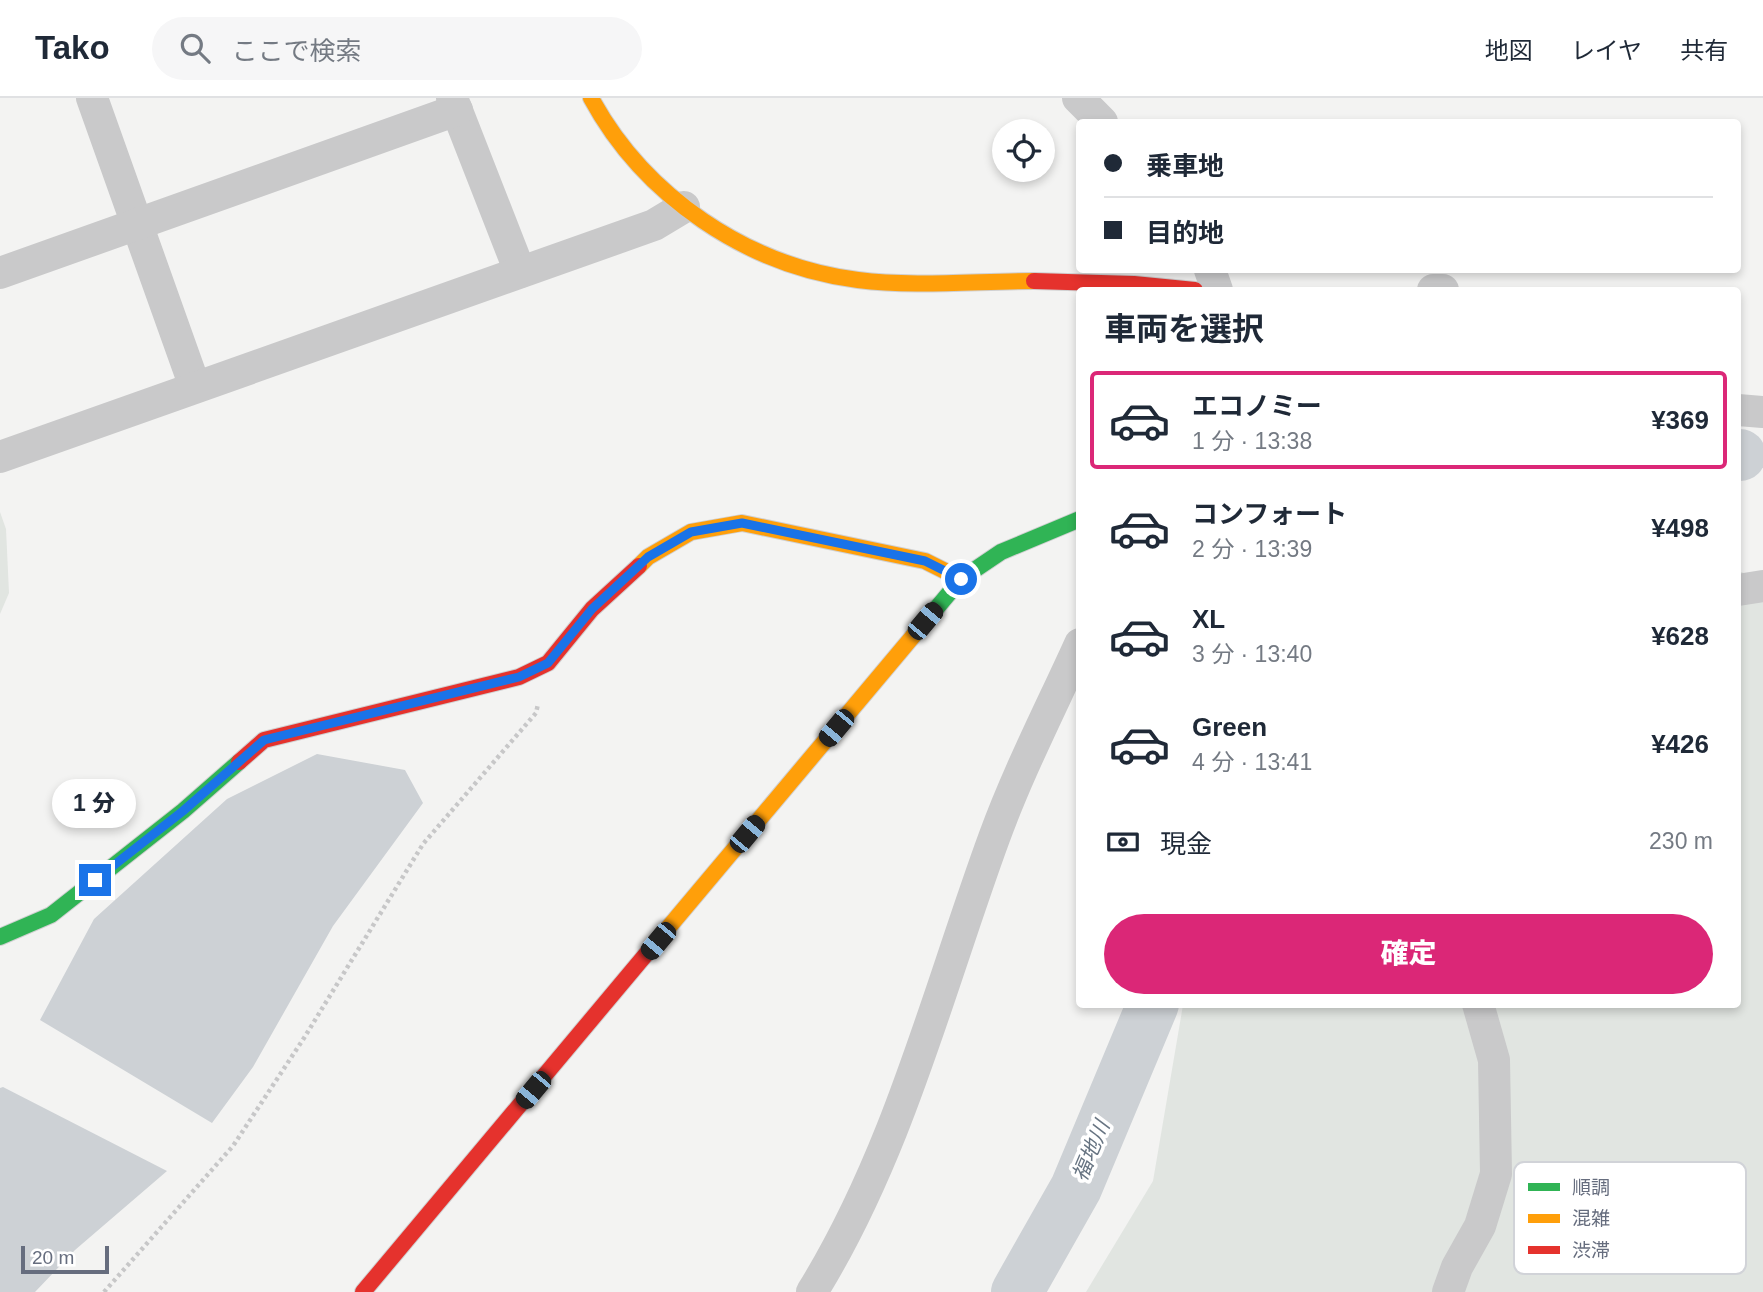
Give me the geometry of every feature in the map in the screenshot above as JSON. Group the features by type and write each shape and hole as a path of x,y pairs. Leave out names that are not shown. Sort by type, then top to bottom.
{"street":[{"path":"92,98 195,387"},
{"path":"591,98 606,127 639,167 684,207 738,244 801,268 858,280 1125,281 1172,287"},
{"path":"1077,98 1099,119"},
{"path":"0,273 138,226 455,104 520,272"},
{"path":"0,457 654,225 684,207"},
{"path":"1741,410 1763,412"},
{"path":"363,1292 961,579 1000,552 1076,521"},
{"path":"0,937 51,915 183,811 264,740 519,677 548,663 592,609 648,557 691,532 742,523 925,561 961,579"},
{"path":"1741,590 1763,586"},
{"path":"812,1292 835,1255 891,1132 995,836 1076,652"},
{"path":"1448,1292 1457,1267 1480,1226 1496,1174 1494,1060 1479,1008"}],"path":[{"path":"104,1292 233,1146 304,1038 423,844 536,713 548,663"}],"shaded area":[{"path":"0,512 6,529 9,593 0,614"},
{"path":"1741,572 1763,579 1763,1292 1086,1292 1153,1181 1182,1008 1741,1008"},
{"path":"317,754 405,770 423,803 333,926 253,1067 212,1123 40,1020 94,919 227,799"},
{"path":"3,1087 167,1171 75,1250 35,1292 0,1292 0,1088"}],"waterway":[{"name":"福地川","path":"1017,1292 1076,1188 1151,1008"}],"traffic: fast":[{"path":"914,635 961,579 1001,552 1076,521"},
{"path":"0,937 51,915 183,811 239,762"}],"traffic: slow":[{"path":"591,98 613,133 639,166 670,195 739,242 777,259 817,272 879,282 1034,281"},
{"path":"639,566 648,557 691,532 742,523 925,561 961,579"},
{"path":"663,934 914,635"}],"traffic: jam":[{"path":"1034,281 1164,287"},
{"path":"239,762 264,740 519,677 548,663 592,609 639,566"},
{"path":"363,1292 663,934"}],"route":[{"path":"95,880 183,811 264,740 380,709 519,677 548,663 592,609 648,557 691,532 742,523 925,561 961,579"}]}
